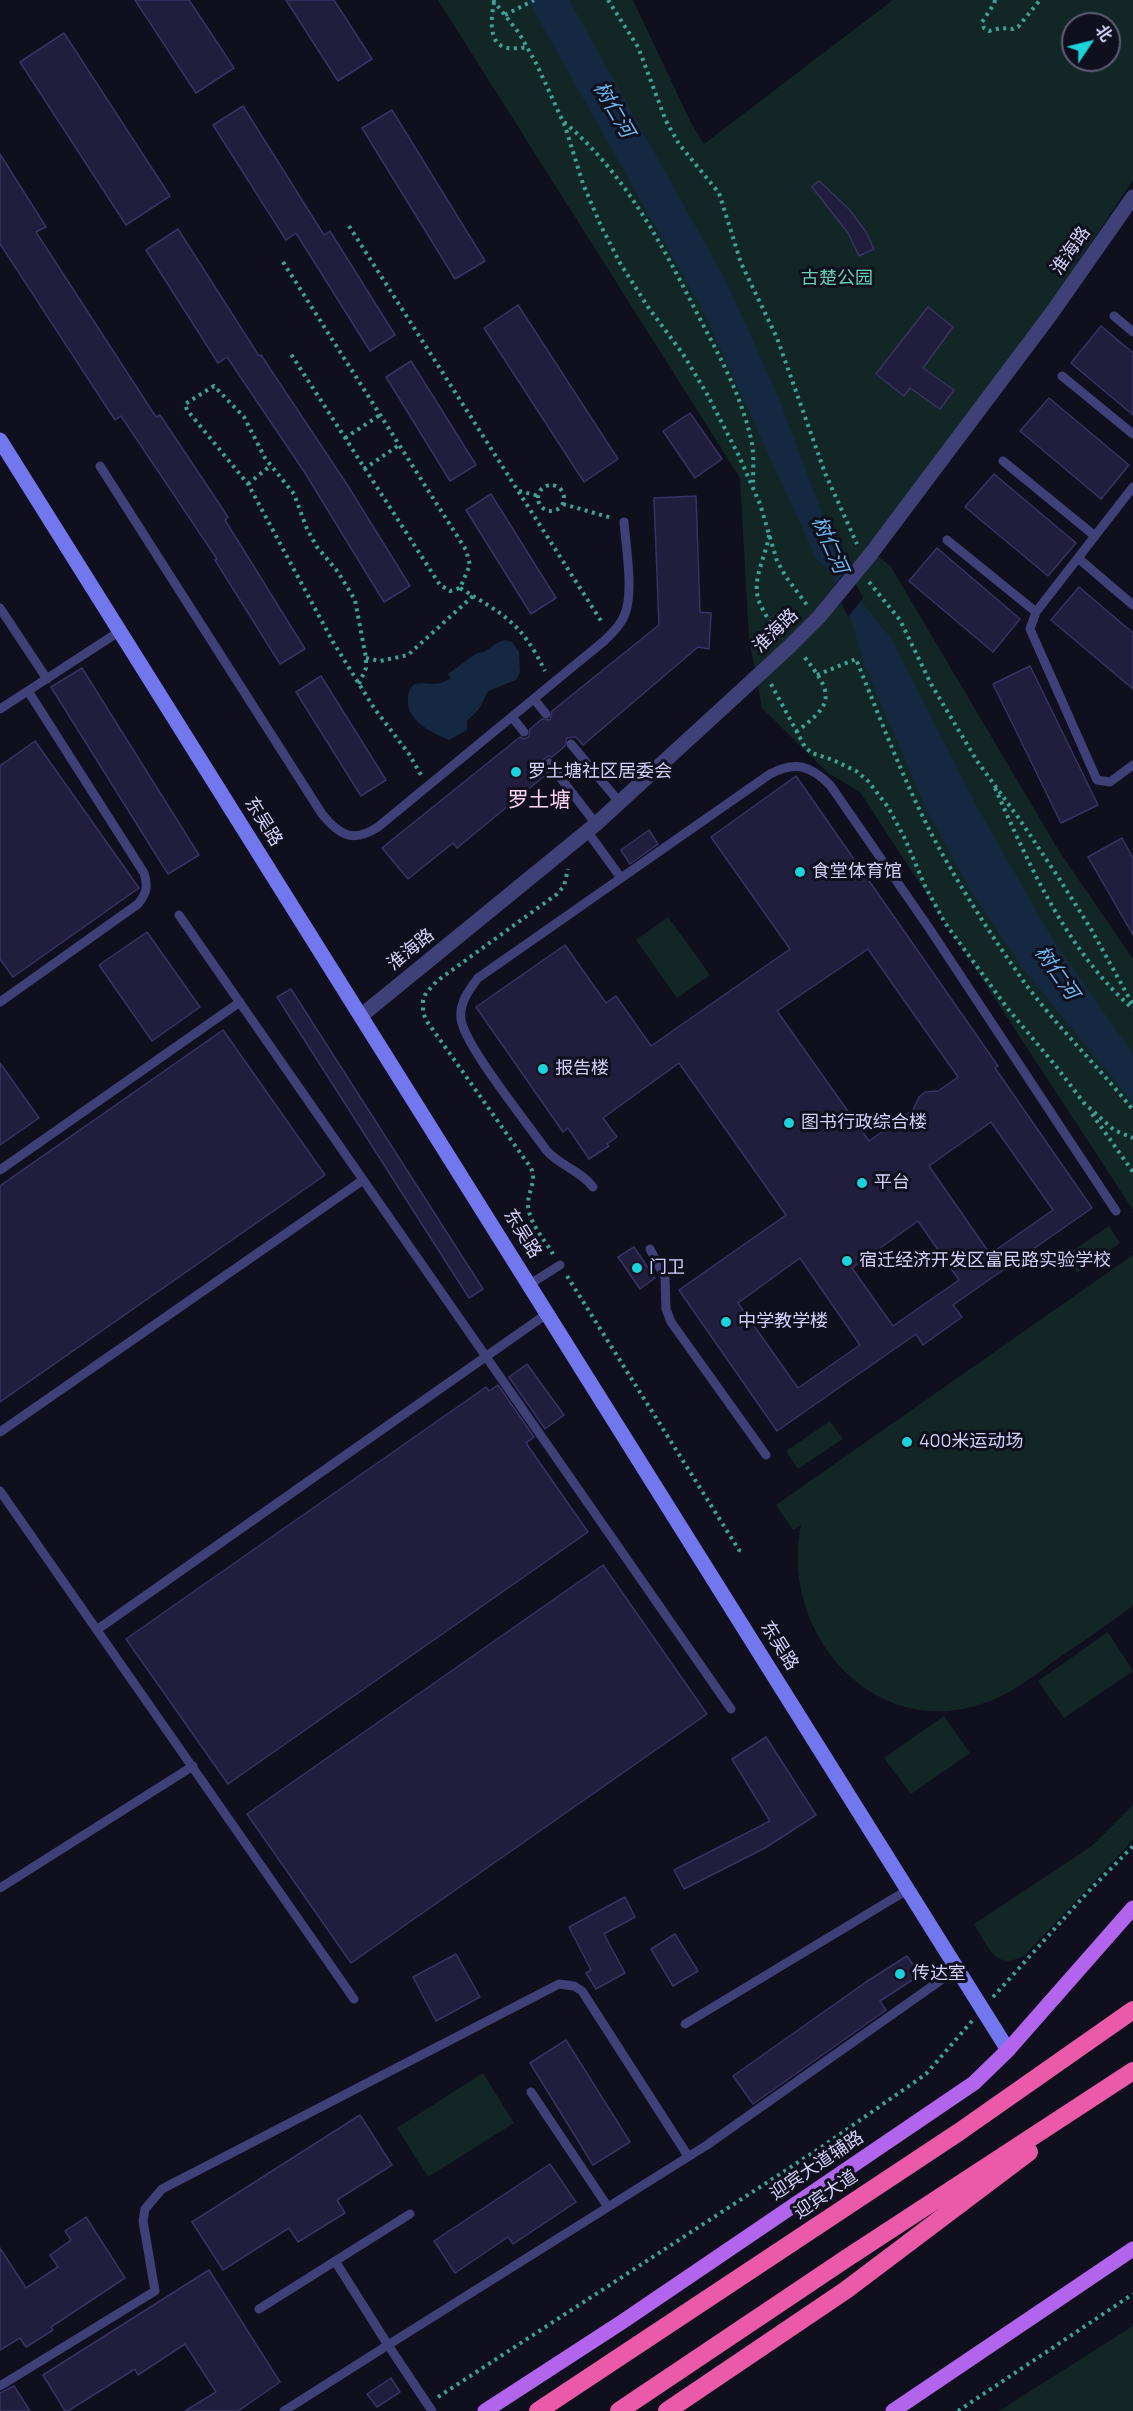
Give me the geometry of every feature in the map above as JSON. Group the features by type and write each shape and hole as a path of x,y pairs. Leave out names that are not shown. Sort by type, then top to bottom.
{"highway":[{"name":"迎宾大道","path":"538,2411 950,2139 1133,2010"},
{"path":"619,2411 847,2258 1133,2072"},
{"path":"667,2411 846,2290 1133,2072"}],"main road":[{"name":"迎宾大道辅路","path":"485,2411 622,2322 974,2084 1008,2050 1133,1908"},
{"path":"893,2411 1133,2249"}],"street":[{"name":"淮海路","path":"362,1015 620,803 818,618 864,554 1051,314 1133,197"},
{"name":"东吴路","path":"0,440 1008,2050"}],"lane":[{"path":"1114,316 1133,332"},
{"path":"1062,376 1133,434"},
{"path":"1003,462 1095,536"},
{"path":"100,466 322,814 333,827 347,835 364,836 534,699 619,626 627,610 628,586 624,522"},
{"path":"1133,487 1036,612 1030,629 1097,780 1110,782 1133,765"},
{"path":"947,540 1036,612"},
{"path":"1078,558 1133,605"},
{"path":"0,608 46,679"},
{"path":"0,710 120,631"},
{"path":"0,1002 138,904 145,895 148,884 144,873 28,691"},
{"path":"534,699 546,714"},
{"path":"512,717 524,732"},
{"path":"571,744 620,803"},
{"path":"549,763 592,827 621,878"},
{"path":"593,1187 579,1172 553,1158 546,1150 467,1038 461,1018 467,993 478,978 770,774 792,765 810,769 830,784 1116,1211"},
{"path":"179,915 731,1709"},
{"path":"0,1170 240,1002"},
{"path":"0,1432 363,1180"},
{"path":"650,1249 665,1277 666,1309 671,1322 766,1455"},
{"path":"530,1284 560,1264"},
{"path":"98,1629 548,1313"},
{"path":"0,1491 354,1999"},
{"path":"0,1888 193,1766"},
{"path":"685,2024 909,1889"},
{"path":"284,2411 688,2156 958,1968"},
{"path":"0,2386 155,2291 144,2221 145,2209 162,2189 559,1984 574,1986 582,1991 688,2156"},
{"path":"531,2092 608,2207"},
{"path":"259,2309 410,2214"},
{"path":"335,2261 429,2408"}],"path":[{"path":"505,15 534,0"},
{"path":"608,0 638,47 666,121 690,160 719,193 741,263 777,338 825,473 857,545 864,554"},
{"path":"995,0 982,22 984,28 989,31 1018,27 1040,0"},
{"path":"494,1 528,48 562,119 583,184 620,263 648,307 683,354 706,394 753,489 769,531 777,561 786,577 818,618"},
{"path":"494,1 492,20 497,43 504,47 528,48"},
{"path":"1018,27 1022,32"},
{"path":"562,119 583,137 620,179 639,206 670,260 738,398 752,446 753,489"},
{"path":"349,226 610,635"},
{"path":"283,262 466,550 470,565 460,588"},
{"path":"289,351 440,585 450,591 460,588 513,621 534,648 551,684"},
{"path":"359,684 366,668 366,658 355,600 338,572 317,547 307,529 294,494 270,466 244,417 214,386 185,404 187,410 248,484 333,642 359,684 409,754 427,787"},
{"path":"345,438 380,415"},
{"path":"364,469 399,445"},
{"path":"248,484 270,466"},
{"path":"554,485 563,492 563,504 556,510 547,510 541,505 539,496 542,489 554,485"},
{"path":"518,490 539,496"},
{"path":"563,504 624,522"},
{"path":"769,531 767,551 758,573 758,598 777,635 818,675 826,693 823,709 796,732"},
{"path":"868,580 900,620 931,684 977,761 1020,820 1091,929 1133,1007"},
{"path":"366,658 380,661 408,656 473,596"},
{"path":"818,675 856,659 897,760 932,835 962,887 1026,984 1133,1110"},
{"path":"763,670 796,732 812,753 856,771 888,807 945,923 1008,1010 1084,1103 1133,1172"},
{"path":"991,779 1032,870 1054,908 1093,965 1133,1007"},
{"path":"570,845 567,878 557,894 437,981 426,993 423,1000 423,1012 426,1020 531,1168 534,1175 528,1202 530,1216 740,1550 744,1551"},
{"path":"1084,1103 1114,1130 1133,1138"},
{"path":"429,2408 813,2153 926,2074 1086,1894 1133,1846"},
{"path":"958,2411 1133,2294"}],"green space":[{"name":"古楚公园","path":"438,0 633,0 691,123 704,144 893,0 1133,0 1133,180 1031,333 867,546 891,567 1059,851 1133,959 1133,1210 860,792 828,773 762,708 749,638 740,478"},
{"path":"668,917 710,975 677,998 636,940"},
{"path":"1109,1226 1120,1243 1077,1273 1065,1256"},
{"path":"1133,1255 1133,1606 1017,1687 986,1703 936,1711 899,1705 867,1689 839,1665 818,1635 804,1601 798,1563 801,1525 793,1530 776,1505"},
{"path":"830,1421 843,1439 798,1469 786,1451"},
{"path":"1108,1632 1133,1671 1064,1718 1038,1681"},
{"path":"944,1716 970,1753 911,1794 884,1758"},
{"path":"1133,1805 1133,1840 1024,1956 1006,1961 993,1954 974,1924 1092,1846"},
{"path":"483,2073 514,2123 428,2177 397,2128"},
{"path":"1133,2326 1133,2411 999,2411"}],"water":[{"name":"树仁河","path":"528,0 569,0 725,279 778,396 837,554 862,603 891,638 977,807 1053,940 1133,1054 1133,1103 1025,971 974,896 926,809 863,661 851,618 831,571 817,560 703,311"},
{"path":"504,640 512,642 519,652 520,672 516,680 488,691 479,709 467,721 467,730 449,740 435,734 415,719 408,706 408,694 413,686 440,683 451,678 448,674 477,653"}],"pier":[{"path":"848,569 863,598 848,617 834,586"}],"building":[{"path":"135,0 189,0 234,68 196,93"},
{"path":"286,0 334,0 372,59 338,81"},
{"path":"64,33 170,196 126,225 20,62"},
{"path":"243,106 324,235 330,231 395,335 370,351 296,233 286,240 213,125"},
{"path":"392,110 485,261 455,279 362,128"},
{"path":"0,154 46,227 36,232 156,417 160,415 228,517 225,520 305,649 280,664 215,560 217,559 121,416 115,420 0,244"},
{"path":"819,181 849,209 866,232 874,249 859,256 848,233 812,187"},
{"path":"178,229 259,356 261,355 348,486 410,586 384,602 305,473 227,357 218,363 146,250"},
{"path":"518,305 618,459 584,482 484,328"},
{"path":"928,307 953,327 923,368 954,390 940,409 910,388 904,396 876,374"},
{"path":"1101,326 1133,353 1133,415 1071,363"},
{"path":"411,361 476,465 450,481 386,377"},
{"path":"1049,398 1129,465 1101,499 1020,431"},
{"path":"690,413 722,459 695,478 663,431"},
{"path":"994,474 1076,543 1048,576 965,507"},
{"path":"491,494 556,598 531,614 466,510"},
{"path":"696,496 700,612 711,613 709,649 698,647 583,745 576,737 567,738 565,746 552,757 548,756 543,760 542,765 548,773 457,848 453,843 408,879 382,848 520,737 524,739 529,737 530,729 542,719 550,720 552,711 659,625 654,498"},
{"path":"937,548 1020,619 993,652 909,581"},
{"path":"1079,587 1133,633 1133,689 1051,620"},
{"path":"1030,666 1098,805 1061,823 993,684"},
{"path":"82,668 199,855 168,874 51,687"},
{"path":"321,676 386,780 361,796 296,692"},
{"path":"35,741 139,888 13,977 0,959 0,766"},
{"path":"796,776 998,1066 995,1068 1092,1208 953,1305 962,1317 923,1345 916,1334 777,1431 679,1290 786,1215 679,1063 603,1118 617,1137 607,1144 609,1146 589,1159 568,1128 563,1132 476,1007 565,945 606,1003 616,996 651,1046 790,949 711,837","holes":["868,949 958,1077 938,1091 925,1092 919,1097 913,1110 869,1141 777,1011","991,1122 1053,1210 990,1254 929,1166","918,1221 959,1280 893,1326 852,1268","800,1258 860,1345 798,1388 738,1303"]},
{"path":"649,830 658,844 630,864 621,850"},
{"path":"1122,838 1133,858 1133,935 1088,857"},
{"path":"147,932 200,1007 152,1041 99,965"},
{"path":"291,989 483,1289 469,1298 277,997"},
{"path":"223,1030 325,1175 0,1402 0,1186"},
{"path":"0,1063 39,1118 0,1145"},
{"name":"门卫","path":"634,1247 655,1278 640,1289 618,1257"},
{"path":"527,1364 564,1415 545,1429 509,1377"},
{"path":"498,1385 534,1437 526,1443 588,1532 228,1784 126,1639 486,1387 489,1391"},
{"path":"603,1565 707,1714 351,1963 247,1814"},
{"path":"766,1737 816,1815 765,1848 684,1889 674,1870 770,1821 732,1759"},
{"path":"625,1897 635,1917 604,1934 625,1973 596,1989 586,1973 591,1970 569,1927"},
{"path":"675,1934 698,1971 673,1986 651,1949"},
{"path":"456,1954 480,1997 436,2021 413,1977"},
{"path":"907,1956 920,1975 880,2001 886,2010 753,2104 733,2076 866,1982"},
{"path":"566,2040 630,2142 593,2165 530,2063"},
{"path":"360,2115 392,2165 337,2200 345,2213 298,2242 289,2228 223,2270 192,2222"},
{"path":"550,2164 576,2202 513,2244 508,2237 455,2273 434,2241"},
{"path":"86,2217 125,2278 51,2327 53,2330 26,2347 20,2338 0,2350 0,2248 26,2288 58,2267 50,2255 71,2240 65,2231"},
{"path":"209,2270 280,2382 238,2411 185,2411 216,2392 185,2344 138,2375 135,2369 65,2411 43,2375"},
{"path":"391,2378 400,2392 377,2407 367,2394"},
{"path":"14,2386 30,2411 0,2411 0,2393"}],"place":[{"name":"罗土塘社区居委会","path":"516,772"},
{"name":"食堂体育馆","path":"800,872"},
{"name":"报告楼","path":"543,1069"},
{"name":"图书行政综合楼","path":"789,1123"},
{"name":"平台","path":"862,1183"},
{"name":"宿迁经济开发区富民路实验学校","path":"847,1261"},
{"name":"门卫","path":"637,1268"},
{"name":"中学教学楼","path":"726,1322"},
{"name":"400米运动场","path":"907,1442"},
{"name":"传达室","path":"900,1974"}],"district":[{"name":"罗土塘","path":"539,801"}]}
